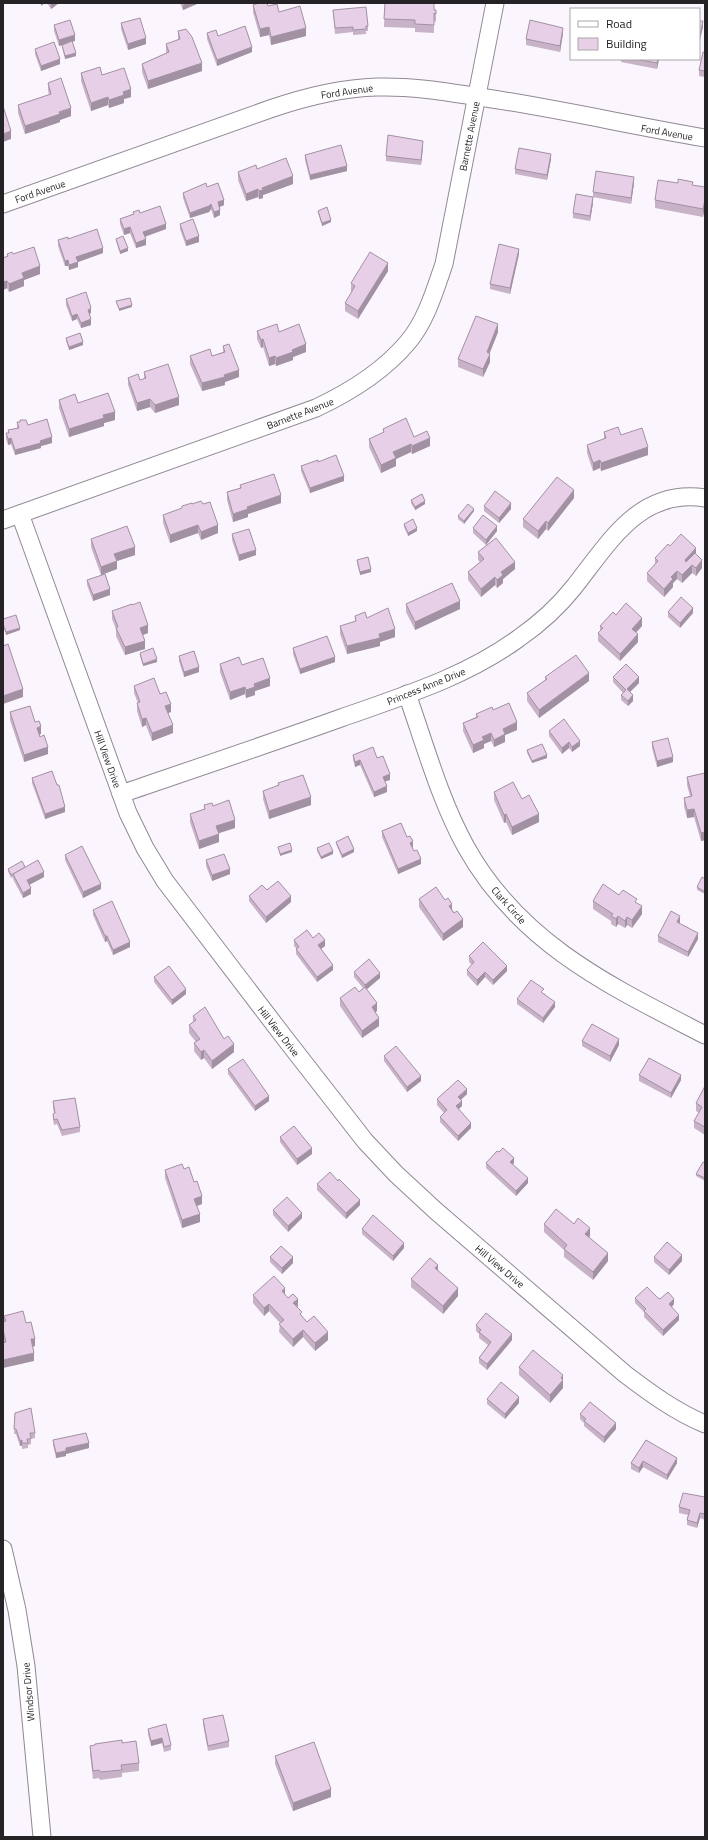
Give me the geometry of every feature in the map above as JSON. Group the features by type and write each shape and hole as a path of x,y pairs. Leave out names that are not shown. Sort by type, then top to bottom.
{"street":[{"name":"Barnette Avenue","path":"3,520 316,408 348,392 387,363 409,342 421,321 442,272 495,3"},
{"name":"Ford Avenue","path":"3,204 305,98 340,90 376,87 413,87 476,96 705,138"},
{"name":"Princess Anne Drive","path":"120,794 407,694 465,671 496,654 548,614 573,589 608,543 632,517 646,507 661,500 678,497 705,498"},
{"name":"Hill View Drive","path":"20,514 120,794 145,848 170,888 365,1141 396,1174 436,1211 625,1374 656,1398 690,1418 705,1424"},
{"name":"Clark Circle","path":"407,694 454,822 485,877 506,904 543,940 575,963 659,1011 705,1035"},
{"name":"Windsor Drive","path":"3,1549 17,1610 26,1666 42,1837"}],"building":[{"path":"267,3 268,6 277,4 279,12 300,6 306,28 271,37 269,27 260,29 253,5"},
{"path":"385,3 434,3 434,10 436,10 436,14 434,13 434,25 415,24 415,20 384,19"},
{"path":"366,7 368,26 366,26 366,29 353,30 353,27 335,28 333,10"},
{"path":"140,18 146,38 128,44 121,23"},
{"path":"70,20 75,35 59,40 54,25"},
{"path":"530,20 563,28 560,46 526,39"},
{"path":"700,21 703,21 700,35"},
{"path":"245,26 252,47 217,60 207,33 216,30 218,36"},
{"path":"186,29 192,37 202,63 148,81 142,64 169,52 166,44 180,39 178,31"},
{"path":"72,41 76,53 65,56 62,45"},
{"path":"54,42 60,59 41,66 35,49"},
{"path":"703,52 705,52 705,71 699,70"},
{"path":"640,60 658,60 657,63"},
{"path":"100,67 102,75 124,68 131,89 123,92 124,95 109,100 108,97 91,103 81,73"},
{"path":"61,78 71,108 59,112 60,114 25,126 18,105 51,94 48,83"},
{"path":"3,106 11,131 3,134"},
{"path":"388,135 423,141 421,160 386,156"},
{"path":"341,145 347,166 310,175 305,155"},
{"path":"519,148 551,154 547,175 515,169"},
{"path":"286,158 293,176 262,188 263,190 259,191 258,189 246,194 238,172 256,165 257,169"},
{"path":"596,171 634,177 631,198 593,192"},
{"path":"678,179 693,182 692,185 705,187 703,209 655,200 658,180 678,183"},
{"path":"206,183 207,187 218,183 224,200 218,202 220,210 214,212 211,204 190,213 183,193"},
{"path":"576,194 593,197 590,216 573,213"},
{"path":"160,206 166,224 143,232 146,239 136,243 130,227 124,229 120,219 134,214 133,212 139,210 140,213"},
{"path":"327,207 331,220 322,223 318,211"},
{"path":"193,219 199,236 186,241 180,224"},
{"path":"97,229 103,248 76,257 78,262 69,265 68,260 65,261 58,240 68,237 68,239"},
{"path":"123,236 128,248 120,251 116,239"},
{"path":"499,244 519,249 510,288 490,284"},
{"path":"34,247 40,266 22,273 24,278 9,284 7,281 3,282 3,258 12,252 13,254"},
{"path":"370,252 388,263 358,311 345,303 355,286 351,283"},
{"path":"86,292 91,308 88,310 91,319 81,323 77,314 72,316 66,299"},
{"path":"130,298 132,305 119,309 116,301"},
{"path":"476,316 498,324 487,352 490,354 483,369 458,359"},
{"path":"277,324 279,332 299,324 306,344 292,350 293,352 276,358 275,356 269,358 263,339 261,340 257,331"},
{"path":"80,333 83,342 69,347 66,338"},
{"path":"229,344 239,370 224,375 225,377 202,383 190,356 210,349 212,356 225,352 223,346"},
{"path":"168,364 179,397 155,405 150,399 137,403 128,378 138,374 140,380 146,378 144,372"},
{"path":"108,393 115,412 103,415 104,418 69,429 59,400 75,394 78,403"},
{"path":"406,418 414,437 427,431 430,438 393,452 396,458 381,465 369,439 384,432 383,429"},
{"path":"47,419 52,437 40,441 41,443 15,450 11,438 8,439 6,433 9,433 8,430 19,428 17,422 20,422 20,420 26,420 28,425"},
{"path":"618,427 621,435 642,428 648,447 601,463 600,460 593,463 587,445 606,438 604,432"},
{"path":"336,455 344,476 310,488 301,466 318,460 318,462"},
{"path":"274,474 281,495 247,507 248,509 233,514 227,492 241,488 240,485"},
{"path":"557,477 574,490 548,523 546,521 538,531 523,519"},
{"path":"495,491 511,503 499,518 484,506"},
{"path":"422,494 425,501 415,507 411,500"},
{"path":"201,501 203,504 210,502 218,525 201,532 198,525 170,535 163,515 182,508 182,506"},
{"path":"468,504 474,509 464,521 458,516"},
{"path":"483,515 497,526 486,540 473,528"},
{"path":"413,519 417,528 408,533 404,524"},
{"path":"127,526 135,547 114,554 117,561 101,567 91,539"},
{"path":"249,529 256,550 239,555 232,534"},
{"path":"681,534 696,548 685,560 686,562 695,553 702,560 696,568 692,565 682,575 677,571 671,577 673,579 664,589 647,573 658,561 655,558 668,544 670,546"},
{"path":"496,538 515,562 501,572 503,575 497,580 495,577 481,589 468,572 484,559 478,552"},
{"path":"368,557 371,569 360,572 357,560"},
{"path":"105,574 110,589 93,595 87,580"},
{"path":"452,583 460,601 415,622 406,604"},
{"path":"681,597 693,608 680,623 668,612"},
{"path":"140,602 148,625 140,628 145,641 125,647 116,628 118,627 112,611"},
{"path":"626,603 642,618 632,629 638,634 620,654 598,633 603,628 600,626 613,612 616,615"},
{"path":"388,608 395,629 379,634 380,638 347,646 340,626 356,621 355,616 365,612 367,618"},
{"path":"16,615 20,628 6,632 3,619"},
{"path":"327,636 335,657 300,669 293,648"},
{"path":"8,644 23,689 3,696 3,646"},
{"path":"153,648 157,659 143,664 140,653"},
{"path":"194,651 199,667 184,672 179,656"},
{"path":"576,655 589,673 539,710 527,693 547,679 545,677"},
{"path":"239,657 242,665 263,658 270,678 254,684 255,687 246,690 245,687 230,692 220,664"},
{"path":"626,664 639,677 627,689 633,695 628,701 621,695 626,690 613,677"},
{"path":"154,678 160,694 166,692 171,704 165,706 173,725 152,733 146,718 142,719 137,703 140,702 134,686"},
{"path":"509,703 517,722 503,729 505,734 494,740 491,733 482,737 484,740 473,745 463,723 478,717 476,714 492,707 493,710"},
{"path":"30,706 35,722 39,721 41,726 37,728 40,737 44,735 48,747 24,755 10,712"},
{"path":"564,719 580,741 572,747 569,742 562,748 549,731"},
{"path":"668,738 673,757 657,761 652,742"},
{"path":"542,744 547,755 532,761 527,750"},
{"path":"373,747 377,758 383,756 390,774 383,777 387,786 374,792 360,760 355,762 353,755"},
{"path":"52,771 57,785 59,785 65,807 45,814 32,778"},
{"path":"705,773 705,832 701,833 694,809 687,810 684,798 692,796 687,777"},
{"path":"303,775 311,797 269,811 263,791 279,785 278,783"},
{"path":"513,782 522,799 529,795 539,814 512,827 506,814 504,815 494,792"},
{"path":"229,800 235,820 216,826 219,834 199,841 190,814 205,809 204,805 212,803 213,806"},
{"path":"401,823 407,837 410,836 413,841 410,843 414,851 417,850 421,859 398,869 382,831"},
{"path":"348,836 354,849 342,855 336,842"},
{"path":"290,843 292,850 280,854 278,847"},
{"path":"329,843 333,851 321,857 317,848"},
{"path":"82,846 101,884 83,892 65,855"},
{"path":"224,854 230,869 212,875 206,860"},
{"path":"38,860 44,872 27,880 31,888 23,893 13,874"},
{"path":"22,861 25,867 11,875 8,869"},
{"path":"702,877 705,879 705,892 697,887"},
{"path":"278,881 291,896 266,917 249,896 262,885 267,890"},
{"path":"603,884 619,895 623,890 637,899 635,902 642,906 632,920 627,917 625,921 618,916 616,919 611,916 613,914 593,901"},
{"path":"436,887 445,900 448,898 452,904 449,906 454,913 457,911 463,919 443,934 419,899"},
{"path":"112,901 130,942 113,950 93,910"},
{"path":"671,911 680,916 677,922 698,933 688,952 658,936"},
{"path":"307,930 313,938 319,933 325,940 318,945 333,965 317,977 296,949 299,947 294,940"},
{"path":"483,942 507,966 493,980 485,972 477,980 467,970 474,962 469,956"},
{"path":"369,959 380,973 365,985 354,972"},
{"path":"169,966 186,989 172,1000 154,977"},
{"path":"531,980 544,989 541,992 555,1002 543,1018 517,999"},
{"path":"355,987 359,992 365,987 377,1003 372,1007 379,1018 362,1031 340,998"},
{"path":"205,1007 224,1039 228,1036 234,1044 212,1061 204,1050 201,1052 194,1043 200,1039 189,1025 196,1020 193,1016"},
{"path":"592,1024 619,1039 610,1056 582,1041"},
{"path":"396,1046 421,1076 407,1087 384,1056"},
{"path":"649,1058 681,1075 671,1093 639,1075"},
{"path":"243,1059 269,1096 255,1106 228,1069"},
{"path":"458,1080 467,1089 458,1097 462,1101 456,1106 471,1123 458,1136 440,1117 447,1110 437,1099"},
{"path":"705,1086 705,1127 694,1121 702,1107 696,1103"},
{"path":"75,1098 80,1127 62,1130 57,1119 54,1120 53,1114 55,1113 53,1101"},
{"path":"294,1126 312,1148 297,1159 280,1137"},
{"path":"503,1148 514,1158 510,1162 528,1178 516,1191 486,1163 497,1151 499,1152"},
{"path":"703,1162 705,1163 705,1178 696,1174"},
{"path":"182,1164 184,1169 189,1167 194,1182 197,1181 202,1196 194,1199 200,1214 182,1220 165,1170"},
{"path":"330,1172 360,1200 346,1213 317,1184"},
{"path":"287,1197 302,1213 288,1226 273,1210"},
{"path":"556,1209 574,1224 578,1218 590,1228 585,1234 608,1253 593,1272 564,1249 567,1245 544,1224"},
{"path":"373,1215 404,1243 393,1256 362,1229"},
{"path":"667,1242 682,1255 669,1270 654,1257"},
{"path":"281,1246 293,1257 282,1268 270,1257"},
{"path":"430,1258 438,1265 435,1268 458,1288 443,1306 411,1279"},
{"path":"274,1276 285,1288 282,1291 288,1298 293,1294 298,1299 293,1303 302,1312 300,1314 307,1322 314,1316 328,1332 315,1343 303,1330 293,1339 279,1324 284,1320 269,1304 264,1308 253,1295"},
{"path":"647,1287 660,1299 668,1292 674,1299 669,1304 679,1315 663,1330 644,1311 646,1309 635,1298"},
{"path":"23,1311 26,1323 31,1322 35,1339 31,1339 34,1353 3,1360 3,1343 6,1342 3,1330 3,1322 6,1321 4,1316"},
{"path":"486,1313 512,1334 487,1364 479,1358 491,1342 479,1332 481,1330 476,1325"},
{"path":"533,1350 563,1375 561,1378 563,1380 550,1395 519,1367"},
{"path":"501,1382 519,1397 505,1414 487,1399"},
{"path":"590,1402 616,1423 604,1437 584,1421 586,1419 580,1414"},
{"path":"31,1408 35,1433 30,1433 31,1439 27,1439 28,1443 22,1443 16,1429 14,1429 15,1413"},
{"path":"86,1433 89,1443 66,1448 66,1451 56,1453 53,1440"},
{"path":"646,1440 677,1458 667,1475 643,1461 639,1468 631,1463"},
{"path":"683,1493 705,1497 705,1514 700,1513 697,1523 687,1520 690,1510 679,1507"},
{"path":"223,1715 229,1741 208,1746 203,1719"},
{"path":"166,1724 171,1745 164,1747 162,1738 151,1741 148,1729"},
{"path":"122,1740 122,1743 136,1741 139,1763 121,1765 122,1770 100,1772 99,1770 93,1771 90,1746"},
{"path":"314,1742 331,1789 293,1803 275,1756"}]}
